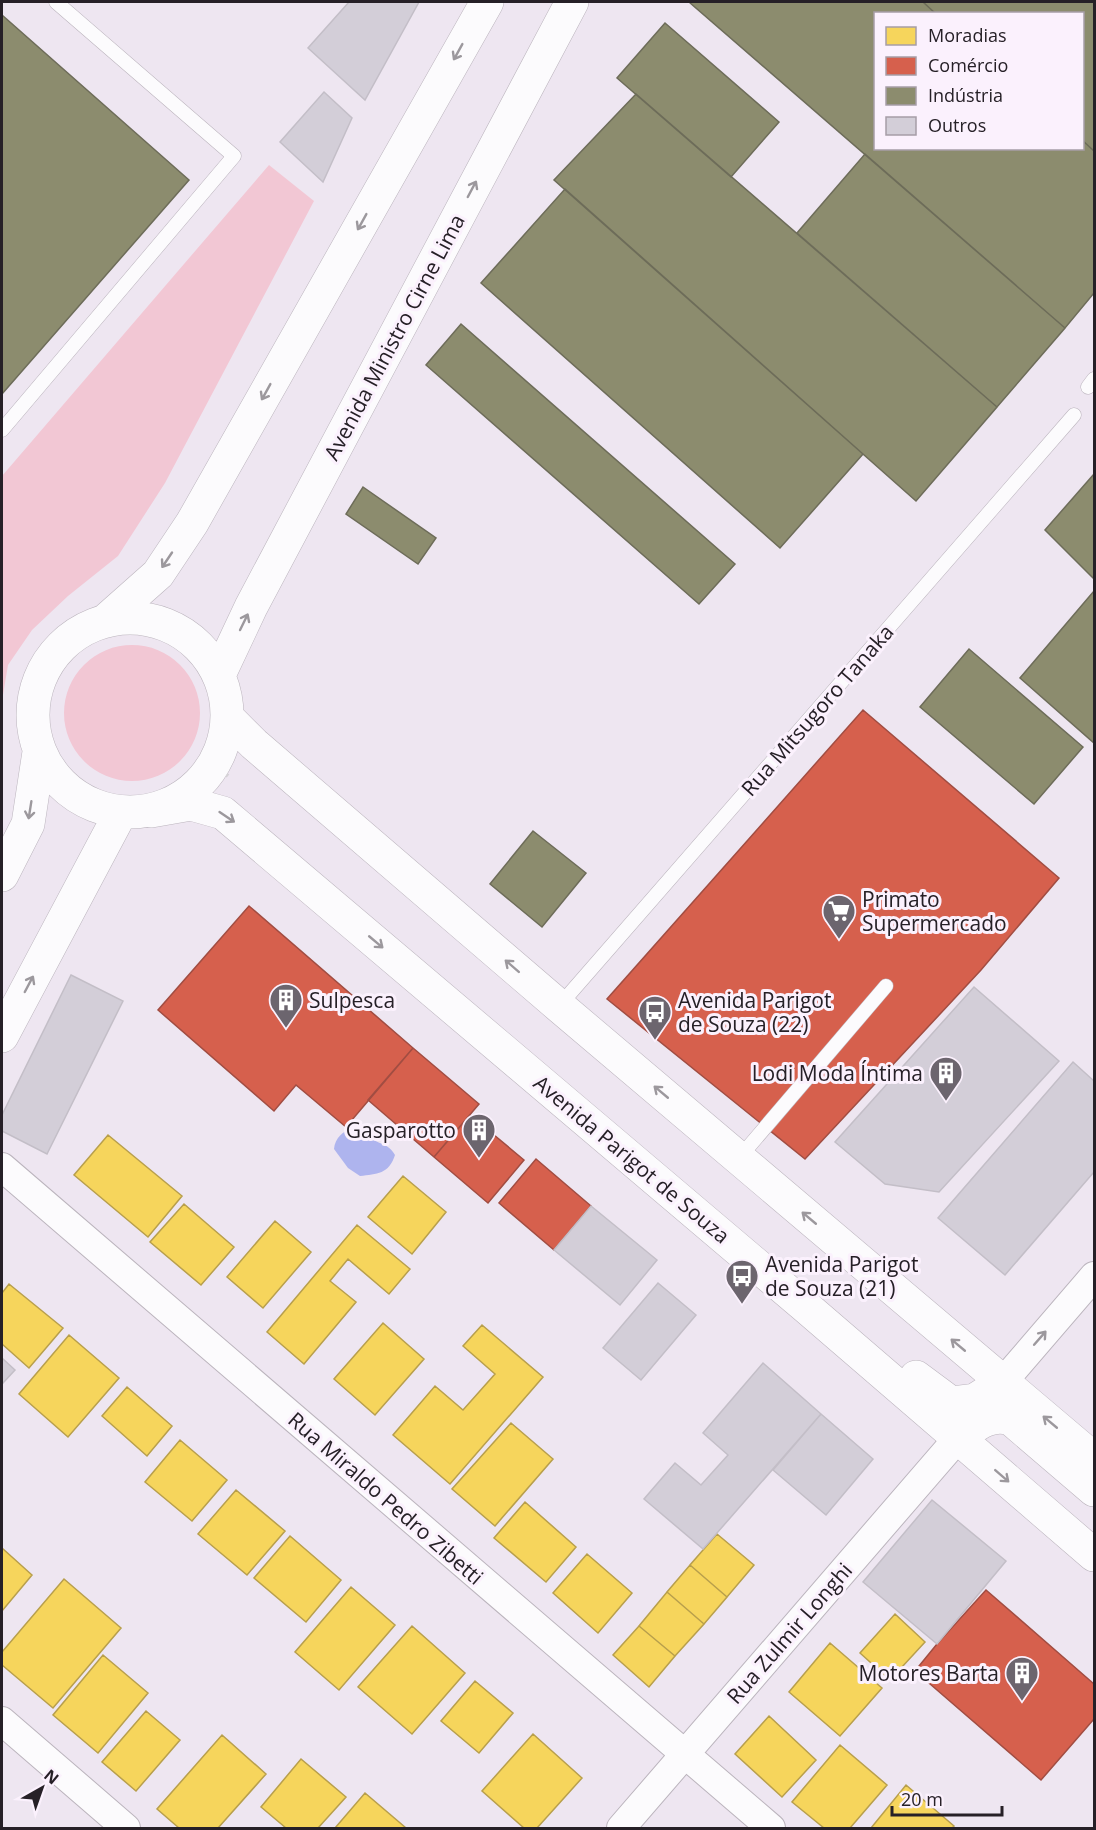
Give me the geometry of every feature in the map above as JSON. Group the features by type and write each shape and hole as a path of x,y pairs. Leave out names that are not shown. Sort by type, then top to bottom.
{"main road":[{"path":"105,621 158,574 192,523 487,2"},
{"name":"Avenida Ministro Cirne Lima","path":"219,675 251,607 572,2"},
{"path":"132,617 158,622 183,634 204,652 219,675 225,695 227,717 222,748 215,765 198,785 177,801 136,811 95,806 72,794 53,775 39,752 32,720 36,687 51,657 75,634 105,621 132,617"},
{"path":"227,717 254,744 559,1006 1002,1383 1095,1459"},
{"path":"2,875 28,825 39,752"},
{"name":"Avenida Parigot de Souza","path":"136,811 190,804 223,813 806,1306 1095,1555"},
{"path":"2,1036 136,811"},
{"path":"806,1306 855,1331 951,1403 975,1400 1002,1383"},
{"path":"958,1438 990,1418 999,1415 1011,1419 1095,1490"}],"street":[{"name":"Rua Miraldo Pedro Zibetti","path":"2,1167 771,1828"},
{"path":"1002,1383 1095,1276"},
{"name":"Rua Zulmir Longhi","path":"621,1828 958,1438 1002,1383"},
{"path":"2,1721 126,1828"}],"lane":[{"path":"2,430 234,156 56,2"},
{"name":"Rua Mitsugoro Tanaka","path":"559,1006 1074,415"},
{"path":"739,1158 886,986"}],"shaded area":[{"path":"269,165 314,201 165,483 118,556 68,596 32,630 8,665 2,701 2,476"},
{"path":"132,645 158,650 170,656 180,665 189,675 195,687 200,713 195,739 189,751 180,761 170,770 158,776 132,781 106,776 94,770 84,761 75,751 69,739 64,713 69,687 75,675 84,665 94,656 106,650"}],"water":[{"path":"353,1128 362,1128 366,1134 387,1146 395,1155 389,1166 382,1172 360,1176 348,1168 334,1149 340,1136"}],"building: Moradias":[{"path":"108,1135 182,1196 148,1237 74,1175"},
{"path":"403,1176 446,1212 412,1254 368,1217"},
{"path":"184,1204 234,1247 201,1285 150,1242"},
{"path":"275,1221 311,1252 263,1308 227,1277"},
{"path":"357,1225 410,1269 389,1294 348,1259 330,1281 356,1302 304,1364 267,1332"},
{"path":"9,1284 63,1328 29,1368 2,1344 2,1293"},
{"path":"383,1323 424,1359 375,1415 334,1379"},
{"path":"482,1325 543,1377 450,1484 393,1435 435,1386 463,1410 495,1374 463,1346"},
{"path":"69,1335 119,1378 68,1437 19,1394"},
{"path":"127,1387 172,1426 147,1456 102,1416"},
{"path":"511,1423 553,1459 495,1526 452,1489"},
{"path":"180,1440 227,1480 192,1521 145,1482"},
{"path":"236,1490 285,1531 247,1575 198,1534"},
{"path":"525,1502 576,1547 546,1582 494,1538"},
{"path":"717,1534 754,1565 727,1597 690,1565"},
{"path":"290,1536 341,1580 306,1622 254,1578"},
{"path":"2,1548 32,1575 2,1611"},
{"path":"587,1554 632,1593 598,1633 553,1593"},
{"path":"690,1565 727,1597 704,1624 667,1592"},
{"path":"64,1579 121,1628 53,1708 2,1665 2,1652"},
{"path":"351,1587 395,1625 339,1690 295,1652"},
{"path":"667,1592 704,1624 675,1656 639,1626"},
{"path":"895,1614 925,1642 890,1680 860,1653"},
{"path":"412,1626 465,1673 412,1734 358,1687"},
{"path":"639,1626 675,1656 649,1687 613,1655"},
{"path":"830,1643 882,1688 840,1736 789,1692"},
{"path":"103,1655 148,1693 98,1753 53,1715"},
{"path":"475,1681 513,1713 479,1753 441,1721"},
{"path":"146,1711 180,1740 136,1791 102,1762"},
{"path":"769,1716 816,1760 782,1797 735,1754"},
{"path":"533,1734 582,1778 537,1828 524,1828 482,1791"},
{"path":"222,1735 266,1774 218,1828 179,1828 157,1809"},
{"path":"840,1745 887,1785 850,1828 824,1828 792,1802"},
{"path":"301,1759 346,1797 318,1828 286,1828 261,1807"},
{"path":"906,1785 954,1826 952,1828 871,1828"},
{"path":"365,1793 406,1828 335,1828"}],"building: Comércio":[{"path":"863,710 1059,878 981,970 805,1159 607,999"},
{"name":"Sulpesca","path":"249,906 413,1048 346,1127 296,1085 274,1111 158,1010"},
{"path":"413,1048 479,1104 434,1157 368,1100"},
{"name":"Gasparotto","path":"470,1115 524,1160 488,1203 434,1157"},
{"path":"536,1159 591,1206 554,1250 499,1203"},
{"name":"Motores Barta","path":"986,1590 1094,1684 1094,1719 1041,1780 915,1671"}],"building: Indústria":[{"path":"689,2 923,2 934,12 874,12 874,150 1084,150 1084,142 1094,151 1094,293 1065,328"},
{"path":"923,2 1094,2 1094,151 1084,142 1084,12 934,12"},
{"path":"2,15 189,180 2,394"},
{"path":"665,23 779,122 731,177 617,78"},
{"path":"636,94 997,407 916,501 554,180"},
{"path":"865,154 1065,328 997,407 797,233"},
{"path":"565,189 863,454 780,548 481,283"},
{"path":"461,324 735,564 699,604 426,365"},
{"path":"1094,474 1094,579 1045,530"},
{"path":"363,487 436,538 418,564 346,514"},
{"path":"1094,591 1094,743 1020,678"},
{"path":"969,649 1083,747 1034,804 920,707"},
{"path":"533,831 586,873 542,927 490,884"}],"building: Outros":[{"path":"349,2 419,2 365,100 308,48"},
{"path":"324,92 352,118 323,182 280,142"},
{"path":"71,975 123,1001 47,1154 2,1131 2,1115"},
{"name":"Lodi Moda Íntima","path":"974,987 1059,1061 939,1192 885,1184 835,1142"},
{"path":"1073,1062 1094,1081 1094,1172 1005,1275 938,1218"},
{"path":"591,1206 657,1260 620,1305 554,1250"},
{"path":"658,1283 696,1315 641,1380 603,1348"},
{"path":"2,1358 15,1370 2,1384"},
{"path":"763,1363 821,1414 703,1549 644,1499 675,1463 701,1485 728,1455 703,1433"},
{"path":"821,1414 873,1459 826,1515 773,1470"},
{"path":"932,1500 1006,1561 937,1644 863,1582"}],"place":[{"name":"Primato Supermercado","path":"839,940"},
{"name":"Sulpesca","path":"286,1029"},
{"name":"Avenida Parigot de Souza (22)","path":"655,1041"},
{"name":"Lodi Moda Íntima","path":"946,1102"},
{"name":"Gasparotto","path":"479,1159"},
{"name":"Avenida Parigot de Souza (21)","path":"742,1305"},
{"name":"Motores Barta","path":"1022,1702"}]}
